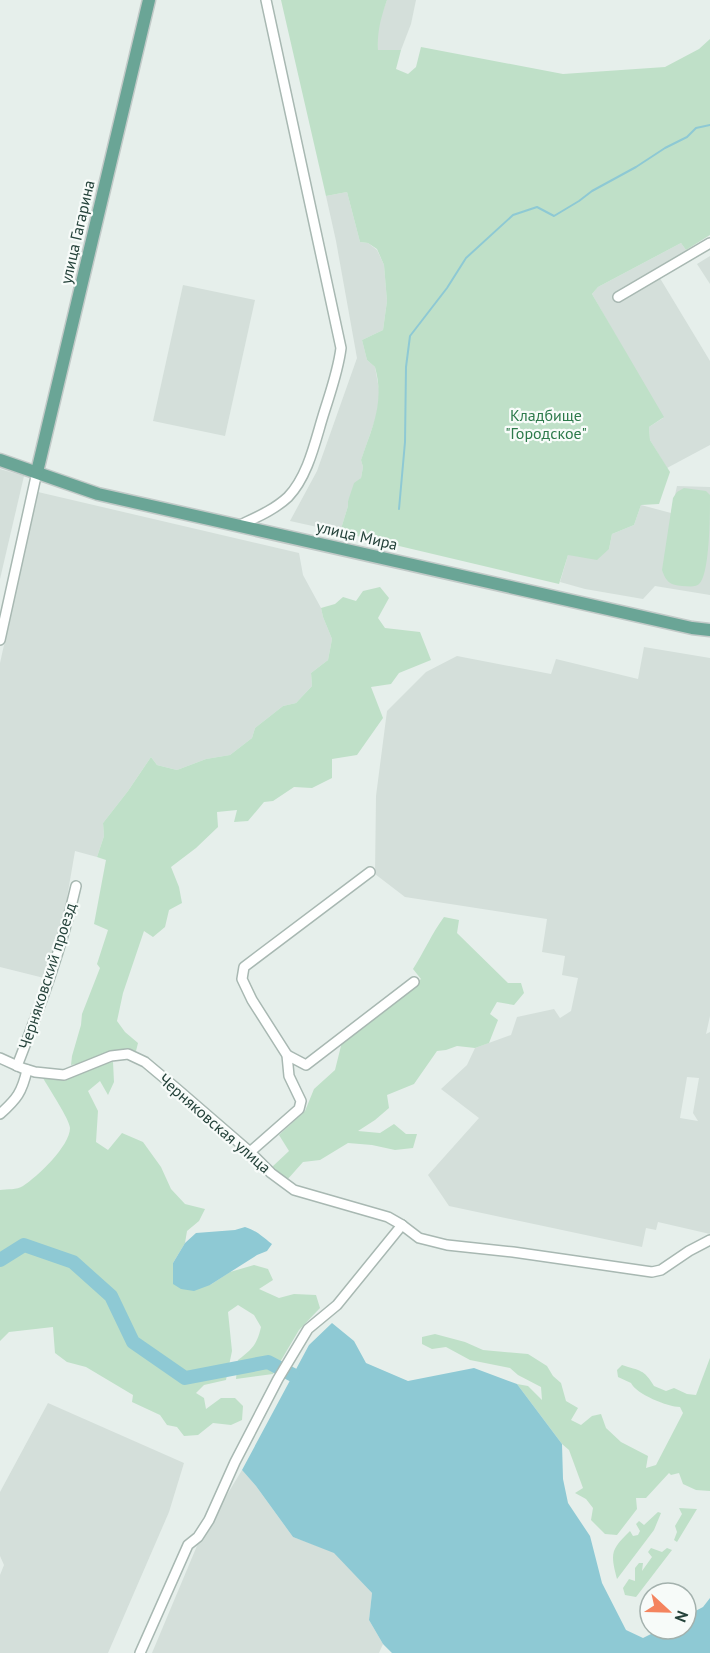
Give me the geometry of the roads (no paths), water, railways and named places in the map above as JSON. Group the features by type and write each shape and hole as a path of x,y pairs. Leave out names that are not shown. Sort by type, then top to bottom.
{"main road":[{"name":"улица Гагарина","path":"37,472 148,0"},
{"name":"улица Мира","path":"0,460 98,494 710,630"}],"street":[{"path":"240,525 275,508 290,495 302,477 339,368 341,348 266,0"},
{"path":"618,297 710,243"},
{"path":"0,640 37,472"},
{"path":"250,1152 299,1109 301,1101 289,1076 287,1055 252,1000 242,979 244,967 370,872"},
{"name":"Черняковский проезд","path":"17,1066 34,1024 67,926 76,886"},
{"path":"287,1055 306,1065 414,982"},
{"name":"Черняковская улица","path":"0,1058 27,1070 64,1075 111,1056 129,1054 145,1062 250,1152 271,1173 294,1190 388,1217 419,1238 447,1245 652,1272 661,1270 710,1240"},
{"path":"0,1114 16,1099 24,1084 27,1070"},
{"path":"140,1653 188,1545 198,1537 209,1520 235,1462 278,1379 308,1329 337,1305 402,1225"}],"water":[{"path":"245,1227 257,1232 272,1244 267,1251 210,1285 194,1291 181,1289 173,1284 173,1263 185,1243 196,1233"},
{"path":"332,1323 354,1341 366,1363 408,1381 474,1368 517,1384 562,1444 563,1479 568,1503 590,1536 602,1583 626,1630 638,1636 638,1641 698,1641 698,1610 710,1598 710,1653 392,1653 383,1644 369,1620 372,1593 334,1553 293,1537 242,1470 309,1345"}],"waterway":[{"path":"399,509 405,442 406,367 410,336 447,288 466,258 513,215 537,207 554,216 592,191 687,137 696,128 710,125"},
{"path":"0,1260 24,1245 73,1262 111,1296 133,1342 185,1378 268,1362 293,1375"}],"park label":[{"name":"Кладбище \"Городское\"","path":"546,424"}]}
